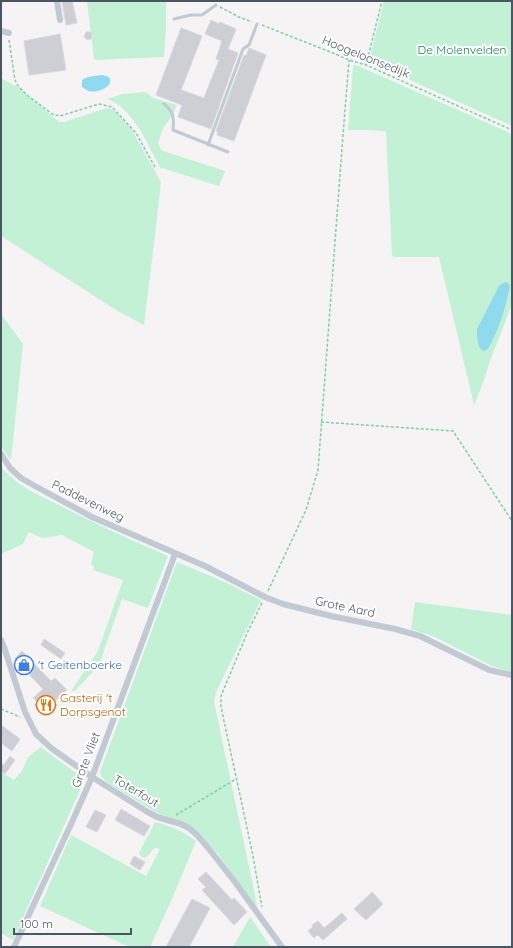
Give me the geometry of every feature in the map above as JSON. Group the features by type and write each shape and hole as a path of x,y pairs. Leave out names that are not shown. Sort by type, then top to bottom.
{"street":[{"path":"57,1 60,20"},
{"path":"1,31 8,33"},
{"name":"Paddevenweg","path":"1,454 10,468 26,481 92,517 175,554"},
{"name":"Grote Aard","path":"175,554 205,566 283,604 420,636 488,670 512,675"},
{"name":"Grote Vliet","path":"14,947 92,777 175,554"},
{"name":"Toterfout","path":"1,640 25,712 36,734 51,748 92,777 146,811 157,817 189,828 198,836 235,882 282,947"}],"lane":[{"path":"174,19 191,15 202,15 216,5"},
{"path":"208,145 243,49 250,45 256,24"},
{"path":"164,104 171,110 174,120 173,130 228,152"}],"path":[{"path":"366,65 382,1"},
{"name":"Hoogeloonsedijk","path":"216,5 256,24 349,60 366,65 512,130"},
{"path":"8,33 15,80 18,86 27,95 52,114 60,116 99,104 112,107 136,133 156,169"},
{"path":"262,908 252,850 221,707 221,696 248,631 306,510 318,470 349,60"},
{"path":"321,422 453,431 512,521"},
{"path":"1,709 29,721"},
{"path":"167,820 236,779"}],"green space":[{"path":"87,1 166,1 164,57 95,60"},
{"name":"De Molenvelden","path":"384,1 512,1 512,126 372,63 370,57"},
{"path":"356,65 512,134 512,304 474,405 439,257 394,257 392,255 386,132 348,130 353,67","holes":["508,295 493,340 479,347 477,329"]},
{"path":"1,78 19,88 59,122 64,122 107,108 117,113 132,130 161,182 144,325 116,310 1,236"},
{"path":"146,92 153,98 177,105 173,115 163,128 158,143 161,150 225,171 219,186 162,168 161,169 133,119 125,110 107,99 123,94"},
{"path":"1,314 23,344 11,460 1,445"},
{"path":"1,466 13,479 35,493 127,538 168,556 148,608 122,599 99,665 75,691 71,691 98,651 123,580 93,570 94,566 91,565 94,552 62,535 42,538 28,533 23,544 1,554"},
{"path":"177,562 227,583 261,600 216,692 214,702 257,908 217,853 204,839 108,783 101,776 100,772"},
{"path":"415,602 512,615 512,672 492,666 435,637 411,629"},
{"path":"41,747 82,777 83,783 13,940 1,933 1,772 14,780 22,771 28,757"},
{"path":"155,822 177,829 196,841 150,947 129,947 40,906 71,835 146,876 160,849 153,849 149,856 145,858 139,853"},
{"path":"250,917 271,947 233,947"}],"water":[{"path":"102,75 110,78 110,83 103,89 91,92 82,87 82,80 91,76"},
{"path":"506,282 510,285 502,318 488,349 483,351 479,347 477,329 499,286"}],"building":[{"path":"62,1 72,1 77,23 66,25"},
{"path":"211,20 236,29 228,49 238,53 211,129 178,117 182,105 156,95 181,28 202,36 181,90 204,98 219,60 216,59 222,41 205,34"},
{"path":"86,32 91,32 92,38 88,40 84,37"},
{"path":"60,34 66,70 29,75 24,41"},
{"path":"249,48 266,55 234,141 217,135 218,132 216,131 244,55 246,56"},
{"path":"44,639 65,653 61,659 41,645"},
{"path":"22,651 51,681 55,678 67,690 54,702 57,705 45,716 34,705 37,702 33,698 43,689 14,659"},
{"path":"1,725 20,739 12,751 1,743"},
{"path":"10,756 15,760 5,774 1,771 1,763 4,765"},
{"path":"121,809 150,826 144,836 115,820"},
{"path":"95,810 106,815 97,832 86,827"},
{"path":"134,856 145,862 140,870 130,864"},
{"path":"206,872 232,900 234,898 247,912 234,925 202,890 206,887 198,879"},
{"path":"372,892 383,904 366,920 354,909"},
{"path":"192,899 210,908 189,947 166,947"},
{"path":"342,913 347,919 323,940 317,935 314,938 308,931 313,927 312,925 318,921 324,928"}],"place":[{"name":"'t Geitenboerke","path":"24,665"},
{"name":"Gasterij 't Dorpsgenot","path":"46,705"}]}
